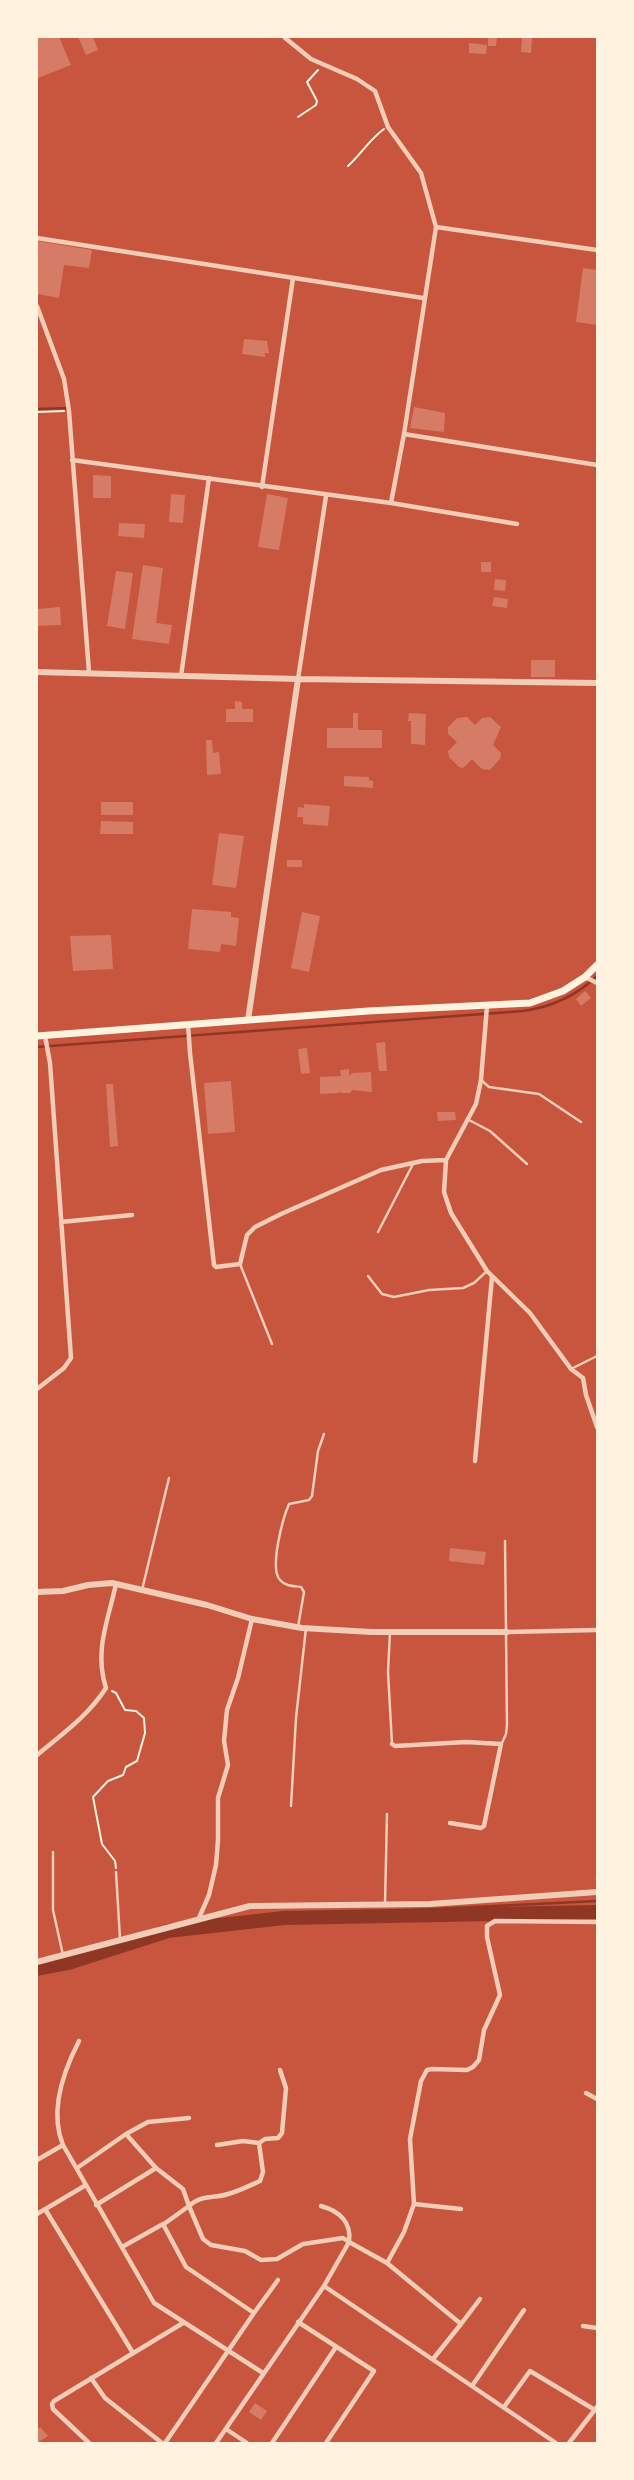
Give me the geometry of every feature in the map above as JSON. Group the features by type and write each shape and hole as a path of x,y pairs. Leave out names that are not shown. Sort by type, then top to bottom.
{"main road":[{"path":"37,1045 41,1036 530,1003 563,991 585,977 597,965"}],"street":[{"path":"284,37 311,59 357,79 375,91 388,127 421,173 436,227 391,503"},
{"path":"436,227 597,250"},
{"path":"37,238 424,298"},
{"path":"262,486 293,278"},
{"path":"37,306 64,379 69,411 89,672"},
{"path":"404,434 597,464"},
{"path":"72,460 391,503 517,524"},
{"path":"181,676 209,478"},
{"path":"248,1020 326,496"},
{"path":"37,672 597,683"},
{"path":"585,977 597,983"},
{"path":"487,1006 481,1080 476,1104 446,1160 444,1192 451,1213 486,1271 530,1313 571,1369 583,1378 597,1427"},
{"path":"188,1024 214,1266 217,1268 240,1264 247,1236 255,1227 281,1214 381,1170 422,1161 446,1160"},
{"path":"37,1390 64,1368 71,1358 50,1063 41,1036"},
{"path":"61,1222 132,1216"},
{"path":"475,1461 492,1276"},
{"path":"37,1755 75,1724 96,1703 106,1688 100,1654 116,1584"},
{"path":"37,1592 116,1584 252,1619 306,1628 507,1632 597,1630"},
{"path":"199,1918 209,1895 216,1865 218,1798 228,1765 225,1741 228,1710 252,1619"},
{"path":"392,1744 501,1744 484,1826 481,1828 450,1823"},
{"path":"37,1962 120,1938 250,1906 461,1903 597,1892"},
{"path":"387,2263 404,2232 414,2204 410,2139 421,2081 427,2070 467,2070 473,2067 479,2060 484,2030 500,1995 487,1926 495,1921 597,1922"},
{"path":"79,2041 65,2068 57,2128 63,2145 96,2205 154,2303 262,2373"},
{"path":"217,2145 243,2141 259,2143 265,2139 278,2138 282,2133 286,2088 279,2070"},
{"path":"586,2093 597,2099"},
{"path":"76,2168 148,2122 189,2118"},
{"path":"126,2134 156,2168 183,2189 203,2239 211,2245 245,2250 261,2260 277,2259 303,2244 343,2238 387,2263 461,2324"},
{"path":"122,2247 163,2224 196,2200 205,2196 223,2196 260,2181 263,2172 259,2143"},
{"path":"37,2160 63,2145"},
{"path":"96,2205 156,2168"},
{"path":"37,2214 86,2185"},
{"path":"414,2204 461,2209"},
{"path":"216,2443 324,2286 349,2242 343,2216 335,2210 321,2206"},
{"path":"45,2209 133,2353"},
{"path":"163,2224 186,2267 254,2313"},
{"path":"90,2378 105,2398 163,2443 278,2280"},
{"path":"324,2286 556,2443"},
{"path":"433,2359 480,2299"},
{"path":"472,2386 524,2310"},
{"path":"298,2322 374,2371 326,2443"},
{"path":"89,2443 53,2409 52,2404 90,2378 183,2323"},
{"path":"583,2326 597,2328"},
{"path":"272,2443 336,2347"},
{"path":"504,2407 530,2371 596,2409 569,2443"},
{"path":"226,2429 247,2443"}],"lane":[{"path":"481,1080 489,1087 539,1094 581,1122"},
{"path":"467,1119 490,1131 527,1164"},
{"path":"378,1232 413,1164"},
{"path":"240,1264 272,1344"},
{"path":"368,1276 382,1294 394,1297 429,1290 464,1288 474,1283 486,1271"},
{"path":"571,1369 597,1356"},
{"path":"298,1627 304,1592 301,1587 285,1584 277,1576 281,1531 289,1504 309,1500 312,1496 318,1451 324,1434"},
{"path":"142,1590 169,1478"},
{"path":"501,1744 507,1725 505,1541"},
{"path":"291,1806 297,1706 306,1628"},
{"path":"390,1631 388,1672 392,1744"},
{"path":"386,1904 387,1814"},
{"path":"53,1852 53,1910 63,1955"},
{"path":"116,1872 120,1938"}],"path":[{"path":"298,117 316,105 317,101 307,82 325,65"},
{"path":"348,166 366,150 370,141 388,127"},
{"path":"37,412 69,411"},
{"path":"106,1688 116,1693 125,1710 136,1711 144,1718 145,1733 137,1761 126,1767 122,1775 108,1780 93,1797 102,1844 115,1861 116,1872"}],"building":[{"path":"37,37 59,37 71,65 38,78"},
{"path":"78,37 93,37 98,50 86,55"},
{"path":"488,37 497,37 496,46 488,46"},
{"path":"522,38 532,38 531,53 521,52"},
{"path":"469,43 487,45 486,54 469,53"},
{"path":"37,241 92,250 89,268 64,265 59,298 37,294"},
{"path":"583,268 597,270 597,325 576,322"},
{"path":"244,339 267,341 269,353 265,353 265,357 242,354"},
{"path":"414,407 445,413 444,432 410,428"},
{"path":"93,475 111,476 111,498 93,498"},
{"path":"171,494 185,495 183,523 169,522"},
{"path":"267,494 288,498 279,550 258,547"},
{"path":"119,523 145,524 144,538 118,536"},
{"path":"481,562 491,562 491,572 481,572"},
{"path":"143,565 163,568 156,623 172,625 169,644 132,639"},
{"path":"116,571 133,573 125,629 107,626"},
{"path":"495,579 506,580 505,591 494,590"},
{"path":"494,597 508,599 507,608 492,606"},
{"path":"60,607 61,625 37,626 37,609"},
{"path":"531,660 555,660 555,677 531,677"},
{"path":"235,701 242,702 242,709 253,709 253,722 226,722 226,709 235,709"},
{"path":"353,713 358,713 358,730 382,730 382,748 327,748 327,728 353,728"},
{"path":"409,713 426,714 425,745 411,744"},
{"path":"467,717 475,725 482,718 490,717 501,727 493,745 501,753 500,759 490,770 482,769 472,759 463,768 459,767 449,757 448,751 457,742 448,734 448,727 457,718"},
{"path":"206,740 212,740 213,753 219,752 221,774 207,775"},
{"path":"344,776 369,777 369,780 373,781 373,788 344,786"},
{"path":"101,802 133,802 133,815 101,815"},
{"path":"304,804 330,806 328,826 303,824 303,817 297,817 298,807 304,808"},
{"path":"101,821 133,822 133,834 100,834"},
{"path":"219,833 244,836 236,888 212,885"},
{"path":"287,860 302,860 302,867 287,867"},
{"path":"192,909 231,912 231,917 239,918 236,946 221,944 220,952 188,949"},
{"path":"302,912 320,916 309,972 291,968"},
{"path":"111,935 113,969 73,971 70,936"},
{"path":"585,991 591,998 581,1006 576,999"},
{"path":"385,1042 387,1071 379,1071 376,1043"},
{"path":"307,1048 310,1073 301,1074 298,1049"},
{"path":"349,1069 349,1076 352,1073 371,1072 372,1092 352,1090 350,1093 341,1091 320,1094 320,1077 341,1076 340,1070"},
{"path":"231,1081 235,1132 208,1134 204,1083"},
{"path":"106,1084 113,1084 118,1146 110,1147"},
{"path":"437,1112 455,1112 456,1120 438,1121"},
{"path":"450,1548 486,1552 484,1565 449,1561"},
{"path":"255,2403 267,2411 261,2420 249,2412"},
{"path":"40,2427 48,2436 37,2443 37,2430"}],"waterway":[{"path":"37,409 69,408"},
{"path":"37,1047 523,1011 563,1000 597,976"},
{"path":"209,1920 597,1901"},
{"path":"37,1969 68,1963 168,1931 284,1918 597,1912"}]}
